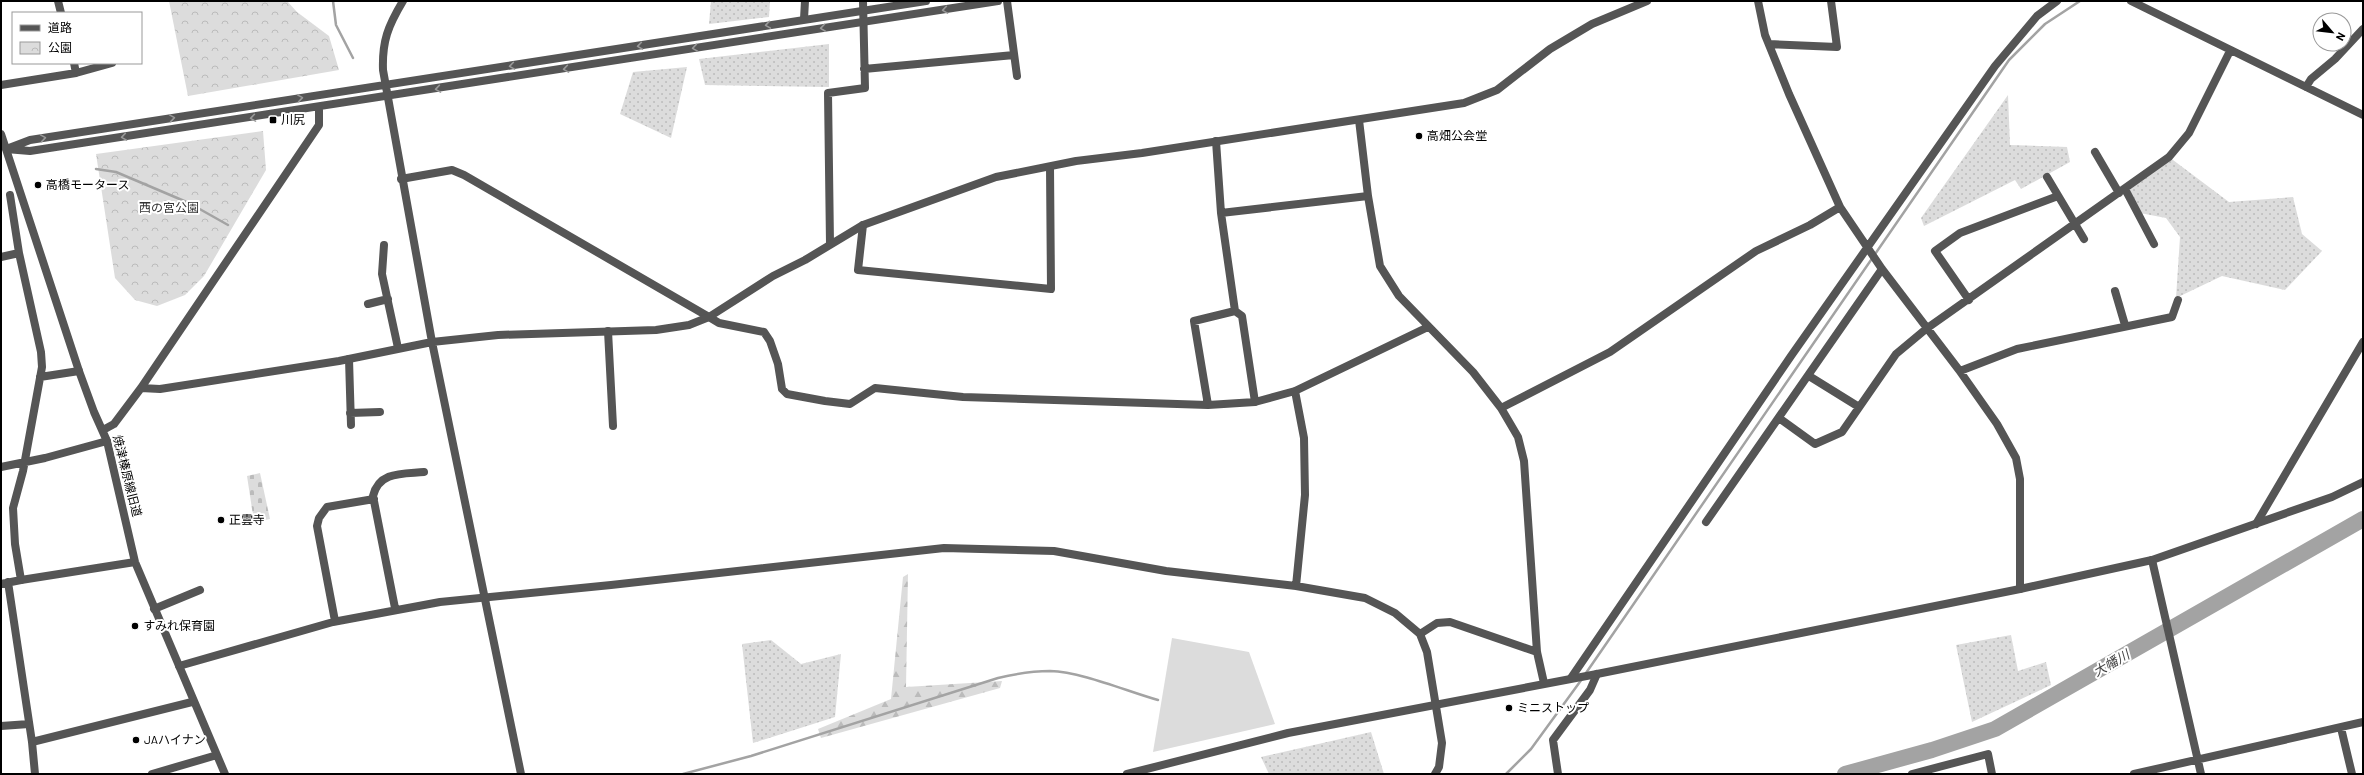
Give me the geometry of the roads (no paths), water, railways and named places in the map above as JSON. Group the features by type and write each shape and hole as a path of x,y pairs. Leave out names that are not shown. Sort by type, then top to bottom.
{"street":[{"path":"58,1 61,12"},
{"path":"403,1 386,32 382,47 382,70 388,96 401,179 432,342 521,774"},
{"path":"804,20 805,1"},
{"path":"830,244 828,93 865,88 862,23 863,1"},
{"path":"4,150 30,140 926,1"},
{"path":"4,150 30,151 319,108 998,1"},
{"path":"1007,1 1017,76"},
{"path":"141,388 160,389 349,359 432,342 498,335 656,330 682,326 709,318 773,276 863,225 996,177 1076,161 1447,107 1497,90 1562,42 1592,24 1647,1"},
{"path":"1758,1 1769,44 1789,94 1840,207 1880,267 1926,329 1960,371 1997,424 2016,458 2020,479 2020,589"},
{"path":"1769,44 1837,47 1831,1"},
{"path":"1574,677 1867,249 1995,66 2037,16 2057,1"},
{"path":"2132,1 2230,51 2363,115"},
{"path":"2306,87 2311,79 2335,59 2363,29"},
{"path":"1779,418 1815,444 1842,432 1896,354 1926,329 1969,300 2168,157 2189,133 2230,51"},
{"path":"864,69 1014,56"},
{"path":"74,64 76,73"},
{"path":"1,85 76,73 108,64"},
{"path":"103,430 114,424 141,388 319,125 319,108"},
{"path":"1359,120 1368,196 1380,266 1399,296 1473,372 1501,408 1518,437 1524,461 1537,652 1544,683"},
{"name":"焼津榛原線旧道","path":"1,134 4,150 79,371 94,412 107,441 135,562 179,666 192,702 225,774"},
{"path":"1216,141 1221,213 1235,311 1242,316 1255,402"},
{"path":"2096,152 2154,244"},
{"path":"863,225 858,270 1051,289 1050,167"},
{"path":"401,179 452,170 464,175 709,318 764,332 770,341 778,364 782,389 787,394 825,401 850,404 875,388 963,396 1208,405 1255,402 1295,391 1428,327"},
{"path":"2047,177 2074,225 2084,239"},
{"path":"10,195 19,253 41,352 40,377 24,463 13,508 15,544 21,580"},
{"path":"1221,213 1368,196"},
{"path":"1969,300 1935,251 1960,233 2058,196"},
{"path":"1501,408 1610,352 1756,251 1810,225 1840,207"},
{"path":"384,244 382,274 398,348"},
{"path":"1,257 19,253"},
{"path":"1706,522 1809,376 1880,267"},
{"path":"2115,291 2125,325"},
{"path":"368,304 388,299"},
{"path":"1960,371 2017,349 2125,325 2172,317 2178,300"},
{"path":"1208,405 1194,321 1235,311"},
{"path":"608,332 613,426"},
{"path":"2256,524 2363,342"},
{"path":"349,359 351,425"},
{"path":"40,377 79,371"},
{"path":"1809,376 1859,407"},
{"path":"1295,391 1304,438 1305,495 1296,586"},
{"path":"350,413 380,412"},
{"path":"1,467 24,463 107,441"},
{"path":"395,608 374,499 376,486 388,476 424,472"},
{"path":"1127,774 1288,733 2020,589 2152,560 2332,497 2363,482"},
{"path":"335,621 317,526 319,518 327,507 374,499"},
{"path":"179,666 335,621 395,608 485,596 611,585 944,548 1054,551 1166,571 1296,586 1365,598 1395,612 1420,634 1427,652 1442,743 1439,767 1435,774"},
{"path":"2152,560 2201,774"},
{"path":"35,774 32,742 5,583 135,562"},
{"path":"154,609 200,590"},
{"path":"1420,634 1437,623 1450,622 1537,652"},
{"path":"1558,774 1553,740 1590,690 1594,674"},
{"path":"32,742 192,702"},
{"path":"2134,774 2363,722"},
{"path":"1,726 29,724"},
{"path":"2341,728 2352,774"},
{"path":"1912,774 1988,754 1992,774"},
{"path":"152,774 216,755"}],"waterway":[{"path":"333,1 336,25 353,58"},
{"path":"1586,673 2009,60 2045,24 2080,1"},
{"path":"96,169 116,172 189,203 228,225"},
{"name":"大幡川","path":"1845,774 1932,750 1995,729 2363,519"},
{"path":"683,774 751,756 998,678 1024,673 1050,671 1063,672 1104,682 1158,700"},
{"path":"1506,774 1531,749 1582,679"}],"place":[{"name":"川尻","path":"273,120"},
{"name":"高畑公会堂","path":"1419,136"},
{"name":"高橋モータース","path":"38,185"},
{"name":"正雲寺","path":"221,520"},
{"name":"すみれ保育園","path":"135,626"},
{"name":"ミニストップ","path":"1509,708"},
{"name":"JAハイナン","path":"136,740"}],"park label":[{"name":"西の宮公園","path":"169,208"}]}
